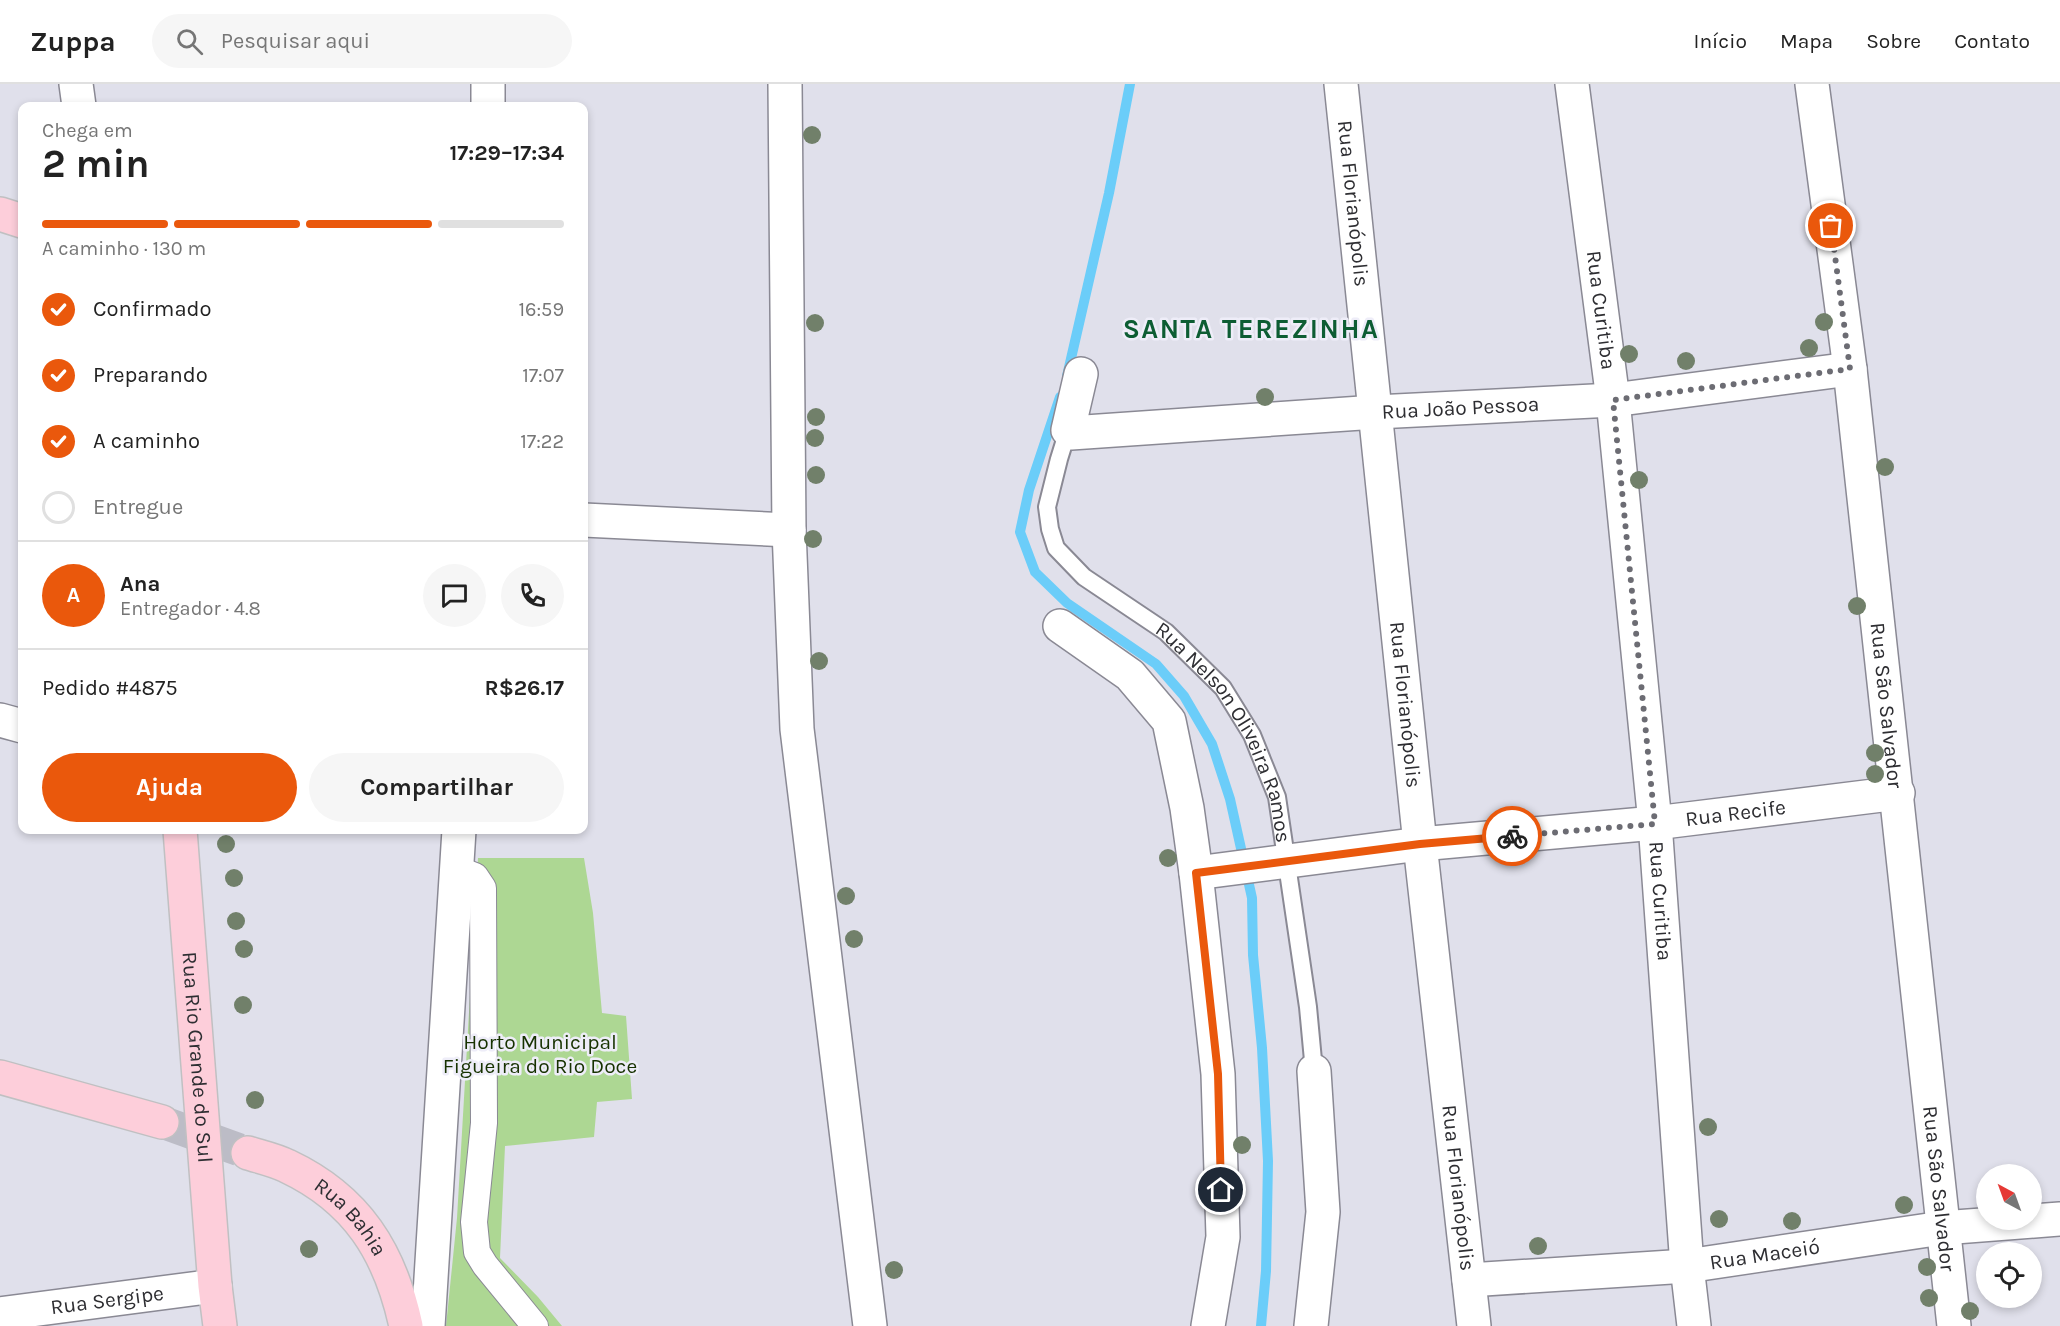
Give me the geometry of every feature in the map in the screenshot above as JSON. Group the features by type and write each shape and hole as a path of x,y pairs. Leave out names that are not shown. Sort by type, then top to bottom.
{"main road":[{"path":"0,214 18,220"},
{"name":"Rua Rio Grande do Sul","path":"180,834 220,1326"},
{"path":"0,1077 162,1122"},
{"name":"Rua Bahia","path":"248,1153 286,1165 323,1187 354,1213 374,1238 396,1288 406,1326"}],"street":[{"path":"76,84 78,102"},
{"path":"488,84 488,102"},
{"path":"785,84 789,530 797,729 870,1326"},
{"name":"Rua Florianópolis","path":"1341,84 1420,844 1474,1326"},
{"name":"Rua Curitiba","path":"1572,84 1613,400 1655,824 1687,1266 1694,1326"},
{"name":"Rua São Salvador","path":"1812,84 1850,369 1898,793 1954,1326"},
{"name":"Rua João Pessoa","path":"1068,430 1071,433 1083,433 1376,412 1613,400 1850,369"},
{"name":"Rua Nelson Oliveira Ramos","path":"1068,430 1081,374"},
{"path":"588,520 789,530"},
{"path":"1060,626 1130,675 1169,721 1187,808 1218,1074 1223,1237 1208,1326"},
{"path":"0,720 18,725"},
{"name":"Rua Recife","path":"1196,873 1420,844 1655,824 1898,793"},
{"path":"428,1326 459,834"},
{"path":"457,869 475,876 483,888 484,1123 474,1221 477,1252 535,1326"},
{"name":"Rua Nelson Oliveira Ramos","path":"1311,1326 1323,1212 1314,1071"},
{"name":"Rua Maceió","path":"1468,1280 1687,1266 1942,1228 2060,1219"},
{"name":"Rua Sergipe","path":"0,1314 215,1286"}],"lane":[{"name":"Rua Nelson Oliveira Ramos","path":"1068,430 1047,507 1050,530 1056,548 1084,577 1166,632 1223,688 1252,735 1277,797 1308,1007 1314,1071"}],"green space":[{"name":"Horto Municipal Figueira do Rio Doce","path":"478,858 584,858 593,913 602,1013 626,1016 632,1099 597,1102 594,1137 505,1146 500,1258 538,1297 562,1326 446,1326 457,1218"}],"waterway":[{"path":"1067,376 1109,193 1130,84"},
{"path":"1060,397 1029,490 1020,532 1035,572 1067,603 1156,664 1184,696 1212,744 1230,799 1252,898 1253,955 1262,1048 1268,1161 1266,1271 1261,1326"}],"tunnel":[{"path":"162,1122 248,1153"}],"way so far":[{"path":"1512,836 1655,824 1613,400 1850,369 1831,226"}],"district":[{"name":"SANTA TEREZINHA","path":"1251,329"}],"route":[{"path":"1221,1190 1218,1074 1196,873 1420,844 1512,836"}]}
